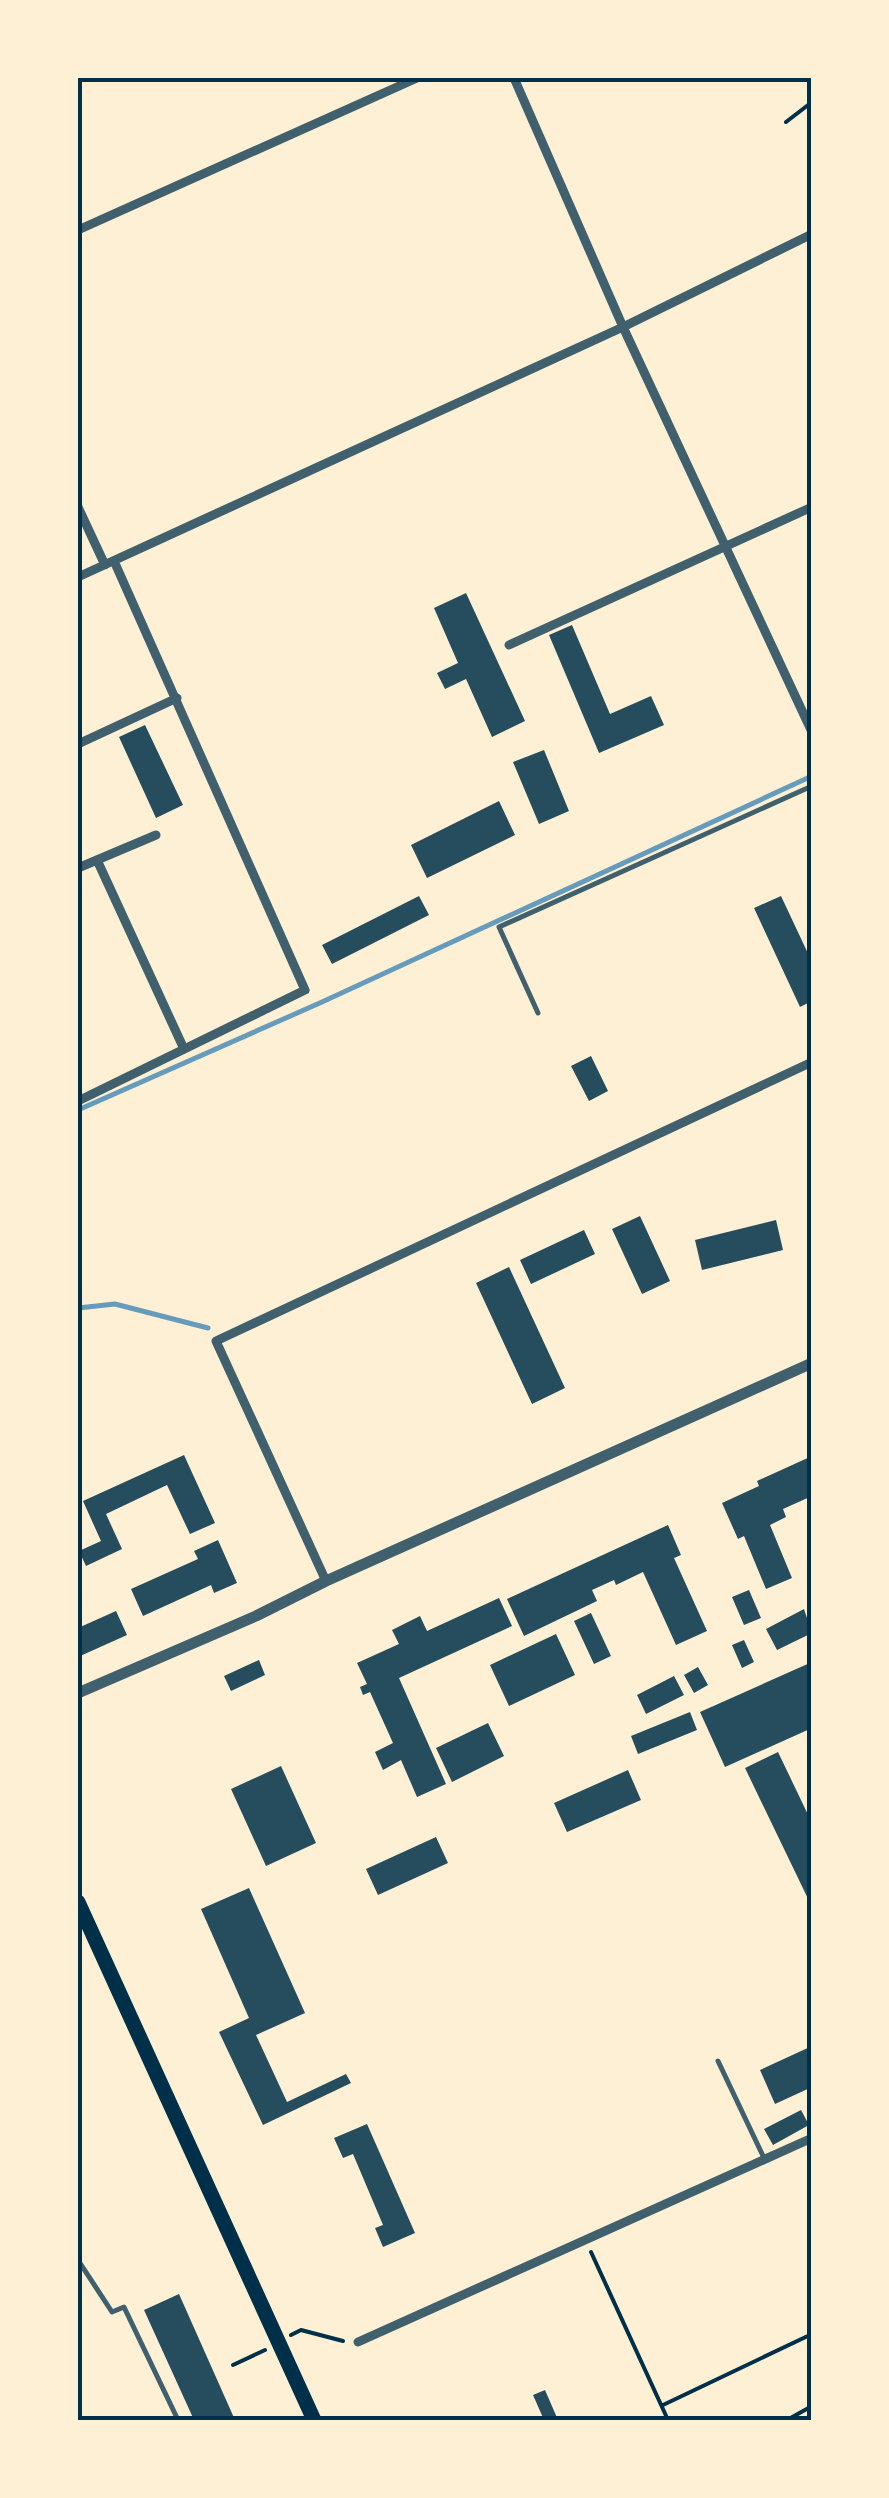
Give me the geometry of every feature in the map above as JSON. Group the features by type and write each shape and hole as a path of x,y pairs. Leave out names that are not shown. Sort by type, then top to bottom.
{"highway":[{"path":"78,1902 314,2420"}],"street":[{"path":"78,230 417,78"},
{"path":"514,78 623,326 812,732"},
{"path":"78,577 623,326 812,234"},
{"path":"78,507 177,698 305,990 78,1101"},
{"path":"509,645 812,507"},
{"path":"78,744 177,698"},
{"path":"78,868 156,835"},
{"path":"97,860 184,1049"},
{"path":"326,1581 216,1341 812,1062"},
{"path":"78,1693 812,1363"},
{"path":"358,2342 811,2141"}],"lane":[{"path":"538,1013 499,926 812,786"},
{"path":"718,2062 765,2159"},
{"path":"78,2260 112,2312 124,2307 178,2420"}],"path":[{"path":"786,122 812,102"},
{"path":"586,2240 668,2420"},
{"path":"662,2406 812,2334"},
{"path":"786,2420 812,2406"}],"building":[{"path":"466,593 525,721 492,737 466,679 445,689 437,673 458,663 434,608"},
{"path":"572,625 610,714 651,696 664,725 599,753 549,635"},
{"path":"145,725 183,805 156,818 119,737"},
{"path":"544,750 569,811 539,824 513,762"},
{"path":"499,801 515,835 427,878 411,845"},
{"path":"419,896 429,915 332,964 322,945"},
{"path":"781,896 812,962 812,1001 800,1007 754,908"},
{"path":"591,1056 608,1091 589,1101 571,1066"},
{"path":"640,1216 670,1281 642,1294 612,1229"},
{"path":"776,1220 783,1250 702,1270 695,1240"},
{"path":"584,1230 595,1254 531,1284 520,1260"},
{"path":"509,1267 565,1388 532,1404 476,1283"},
{"path":"184,1455 215,1523 190,1534 167,1485 106,1514 122,1549 86,1566 79,1551 101,1541 83,1501"},
{"path":"812,1456 812,1496 783,1509 786,1517 770,1525 792,1578 766,1589 744,1536 738,1539 722,1503 759,1486 757,1481"},
{"path":"668,1525 681,1555 674,1558 707,1631 676,1645 643,1572 616,1585 614,1580 592,1590 597,1601 524,1636 507,1599"},
{"path":"218,1540 237,1583 214,1593 211,1585 143,1616 131,1589 198,1559 194,1551"},
{"path":"749,1590 761,1618 744,1625 732,1597"},
{"path":"499,1598 512,1626 399,1678 446,1784 417,1797 401,1760 383,1770 375,1752 393,1743 370,1692 363,1695 360,1687 367,1684 357,1663 399,1644 392,1630 420,1616 427,1631"},
{"path":"804,1609 812,1633 777,1650 766,1629"},
{"path":"116,1611 127,1635 78,1657 78,1628"},
{"path":"591,1613 611,1656 594,1664 574,1621"},
{"path":"556,1634 575,1675 509,1706 490,1665"},
{"path":"744,1640 754,1662 742,1668 732,1645"},
{"path":"259,1660 265,1675 231,1691 224,1676"},
{"path":"812,1662 812,1728 725,1767 700,1712"},
{"path":"698,1667 708,1685 694,1693 684,1675"},
{"path":"674,1676 684,1695 646,1714 637,1695"},
{"path":"690,1712 697,1730 638,1754 631,1736"},
{"path":"488,1723 504,1756 452,1782 436,1748"},
{"path":"778,1752 812,1823 812,1907 745,1768"},
{"path":"281,1766 316,1843 266,1866 231,1789"},
{"path":"628,1770 641,1800 567,1832 554,1803"},
{"path":"436,1837 448,1863 378,1895 366,1869"},
{"path":"249,1888 305,2013 256,2035 287,2102 346,2074 351,2083 263,2125 219,2032 249,2018 201,1909"},
{"path":"812,2046 812,2087 775,2104 760,2070"},
{"path":"801,2110 809,2125 773,2145 764,2129"},
{"path":"367,2124 415,2233 383,2247 375,2228 383,2225 353,2154 343,2158 334,2138"},
{"path":"179,2294 235,2420 194,2420 144,2310"},
{"path":"545,2390 558,2420 544,2420 533,2395"}],"waterway":[{"path":"78,1110 812,776"},
{"path":"78,1308 115,1304 208,1328"}]}
